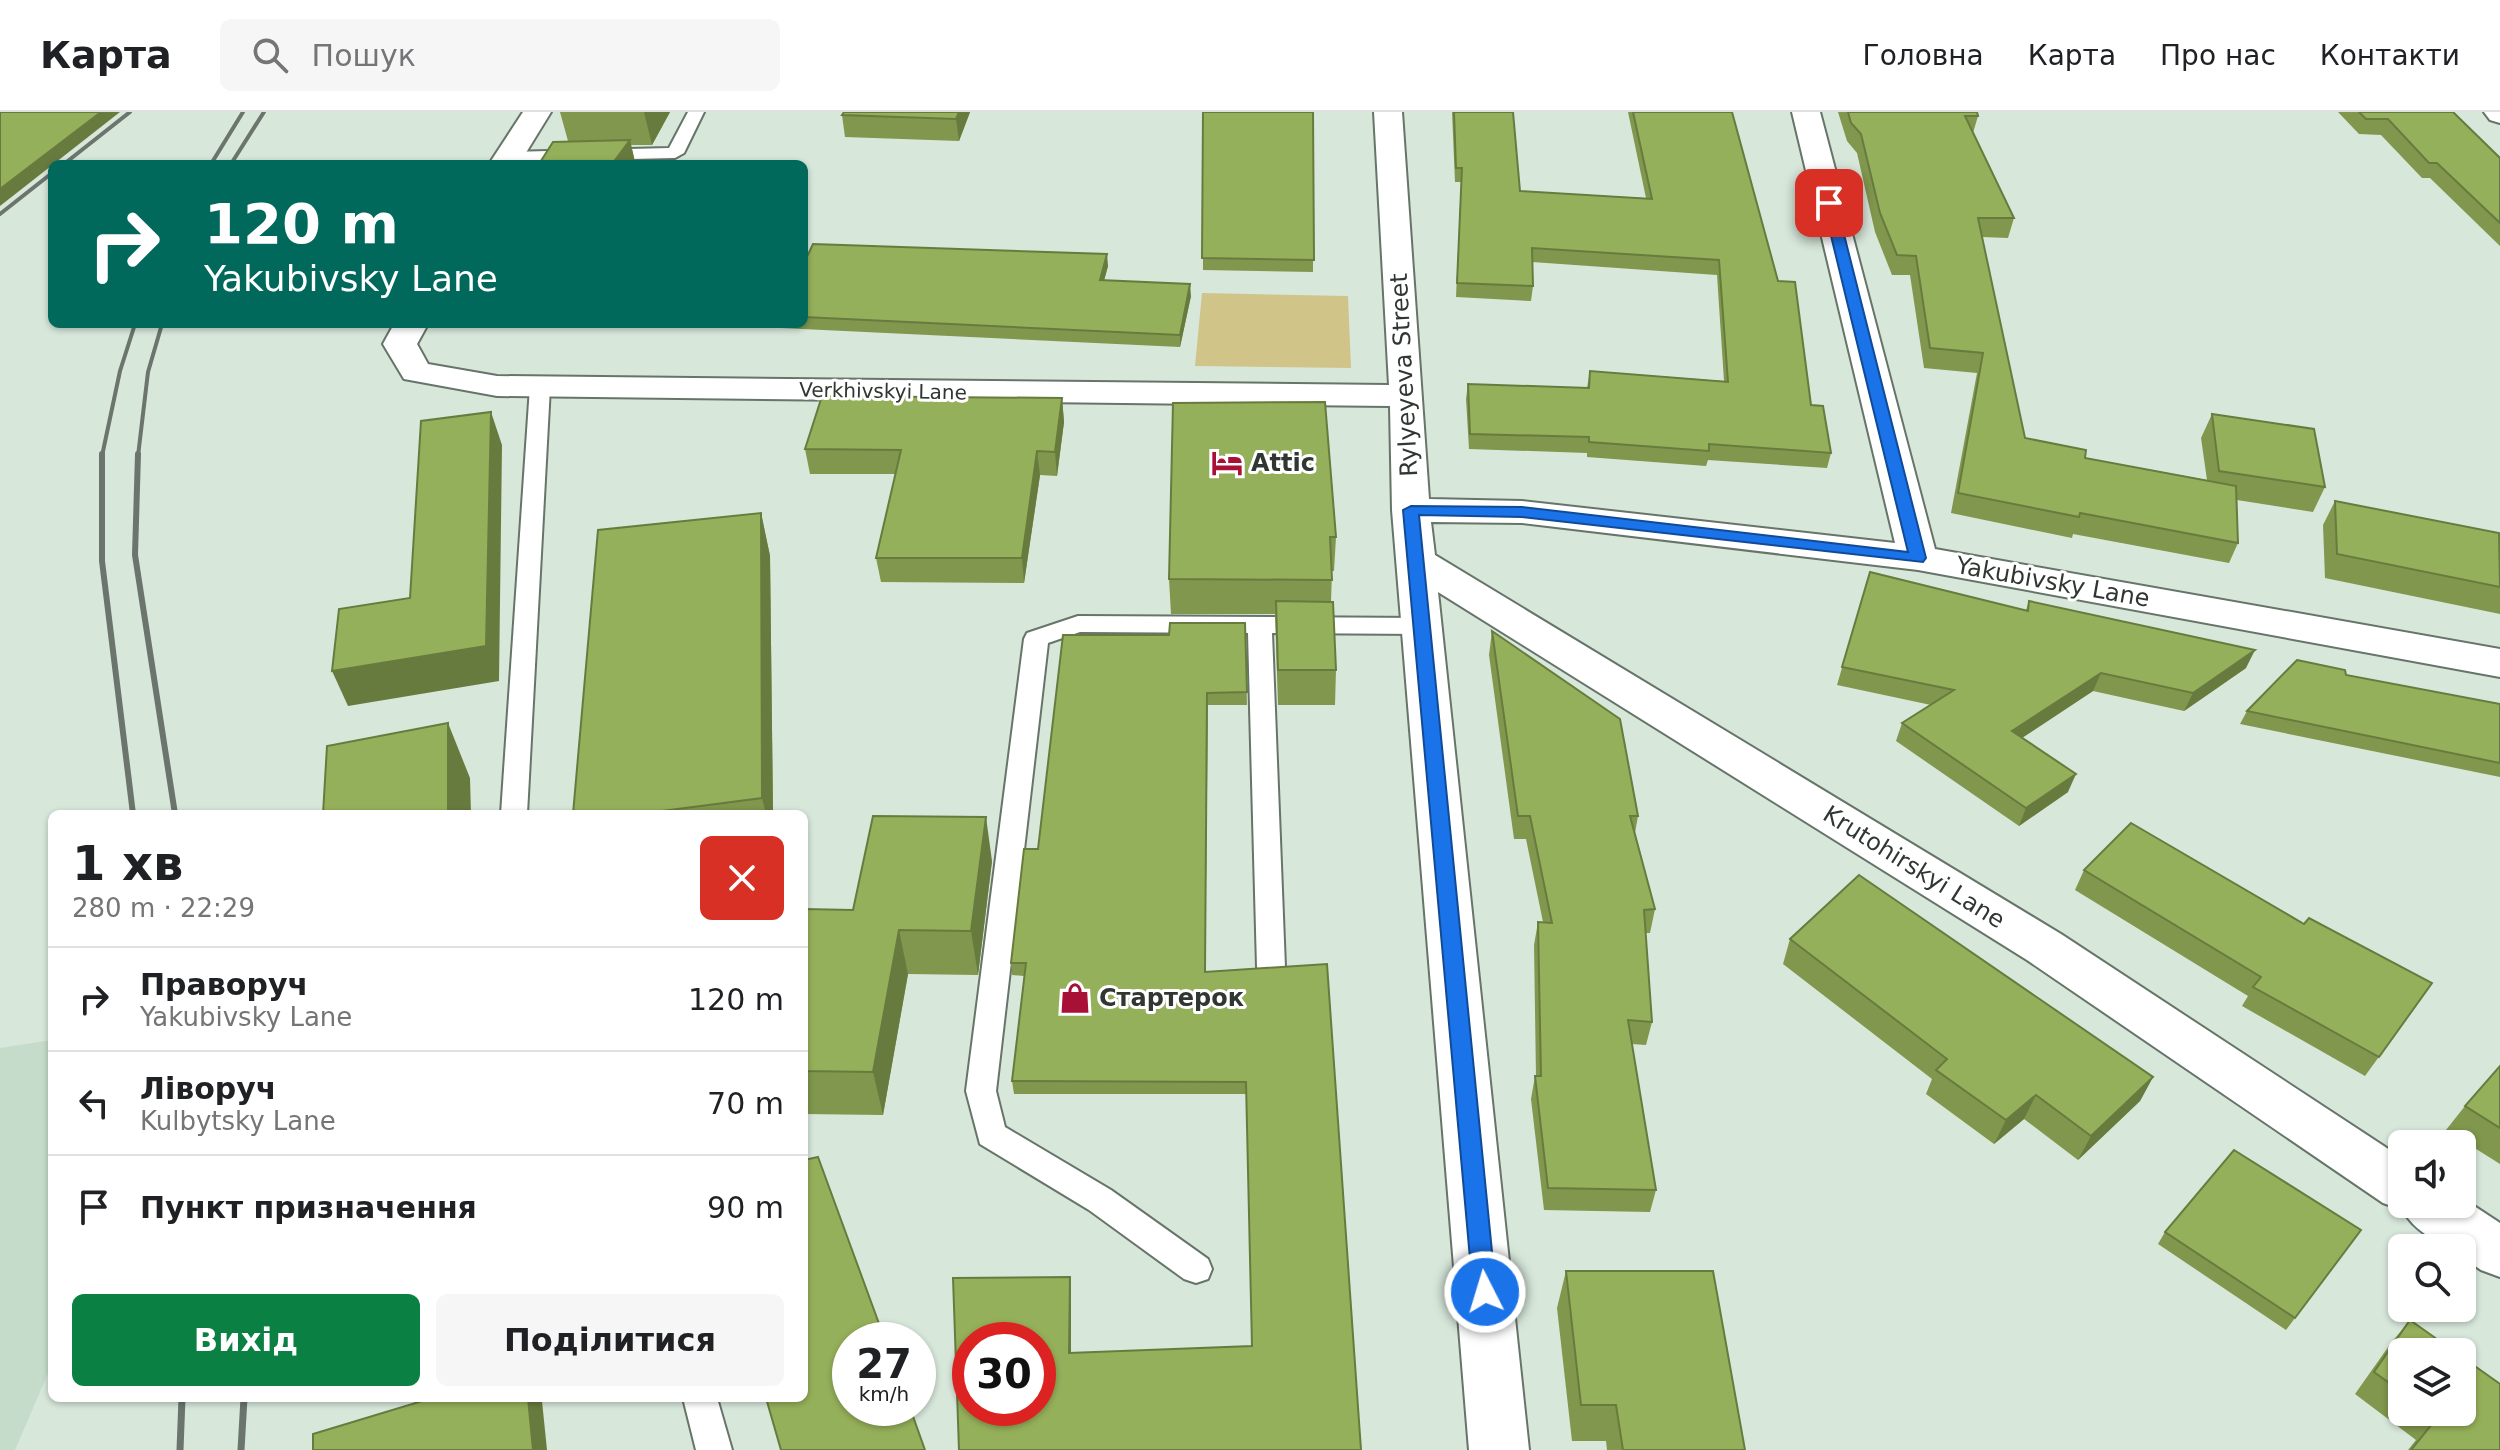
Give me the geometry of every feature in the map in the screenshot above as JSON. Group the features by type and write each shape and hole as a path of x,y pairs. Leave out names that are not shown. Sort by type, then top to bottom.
{"street":[{"path":"507,160 537,112"},
{"name":"Rylyeyeva Street","path":"1388,112 1407,396 1411,510 1499,1450"},
{"path":"1806,112 1918,558"},
{"name":"Verkhivskyi Lane","path":"409,328 400,344 416,372 497,386 1407,396"},
{"name":"Yakubivsky Lane","path":"1411,510 1522,512 1918,558 2500,663"},
{"name":"Krutohirskyi Lane","path":"1417,561 2044,947 2388,1178"},
{"path":"2448,1218 2500,1253"}],"lane":[{"path":"527,160 675,153 696,112"},
{"path":"514,810 540,387"},
{"path":"1196,1269 1100,1200 991,1135 981,1091 1036,639 1078,624 1423,626"},
{"path":"1260,625 1271,967"},
{"path":"701,1402 714,1450"}],"shaded area":[{"path":"1202,293 1348,296 1351,368 1195,366"},
{"path":"48,1041 48,1373 15,1450 0,1450 0,1048"}],"building":[{"path":"0,112 101,112 0,189"},
{"path":"844,112 959,112 956,119 842,115"},
{"path":"1203,112 1313,112 1314,260 1202,258"},
{"path":"1454,112 1513,112 1520,191 1652,199 1633,112 1732,112 1778,281 1795,282 1811,405 1823,406 1831,453 1709,444 1709,451 1589,442 1589,437 1470,434 1468,384 1589,388 1590,371 1728,382 1719,260 1532,248 1533,286 1457,283 1462,168 1456,168"},
{"path":"1848,112 1977,112 1978,116 1965,116 2014,218 1978,218 2025,438 2086,450 2085,458 2236,486 2238,543 1958,493 1983,353 1930,348 1916,256 1897,255 1880,213 1861,134 1851,123"},
{"path":"2359,112 2453,112 2500,158 2500,223 2437,163 2429,163 2388,119 2366,119"},
{"path":"630,140 615,160 542,160 553,142"},
{"path":"813,244 1107,254 1100,280 1190,284 1180,335 808,317 808,255"},
{"path":"822,396 1062,398 1055,452 1037,451 1022,558 876,558 901,450 805,449"},
{"path":"1325,402 1336,537 1330,537 1332,580 1169,579 1173,403"},
{"path":"491,412 486,646 332,671 339,609 410,598 421,421"},
{"path":"2212,414 2314,429 2325,487 2219,471"},
{"path":"2335,501 2499,533 2500,587 2337,554"},
{"path":"761,513 762,798 670,810 573,810 598,530"},
{"path":"1870,572 2028,611 2029,601 2255,650 2193,693 2101,673 2012,731 2076,774 2026,808 1902,723 1954,690 1842,667"},
{"path":"1276,601 1333,602 1336,670 1278,670"},
{"path":"1170,623 1245,623 1247,692 1207,693 1205,972 1327,964 1361,1450 959,1450 958,1426 1056,1426 1056,1322 955,1322 953,1278 1070,1277 1069,1353 1252,1346 1246,1082 1012,1081 1026,963 1011,963 1024,849 1038,849 1063,635 1169,635"},
{"path":"1492,631 1620,719 1638,816 1630,816 1655,909 1644,910 1652,1022 1628,1020 1656,1190 1548,1188 1535,1076 1541,1076 1538,922 1552,923 1530,816 1518,816"},
{"path":"2297,660 2345,670 2346,675 2500,704 2500,763 2247,711"},
{"path":"448,723 448,810 323,810 327,746"},
{"path":"873,816 986,817 971,931 899,930 873,1072 808,1071 808,909 853,910"},
{"path":"2131,823 2304,924 2309,918 2432,983 2379,1057 2253,987 2261,977 2084,870"},
{"path":"1859,875 2153,1077 2091,1136 2036,1095 2006,1120 1936,1070 1947,1059 1790,939"},
{"path":"2500,1066 2500,1128 2465,1106"},
{"path":"2234,1150 2361,1230 2295,1318 2165,1232"},
{"path":"818,1157 878,1322 832,1322 832,1426 916,1426 925,1450 781,1450 767,1402 808,1402 808,1159"},
{"path":"1566,1271 1713,1271 1745,1450 1623,1450 1616,1405 1581,1405"},
{"path":"2409,1322 2413,1322 2435,1338 2398,1338"},
{"path":"2388,1352 2388,1382 2374,1372"},
{"path":"2476,1367 2500,1384 2500,1450 2411,1450 2430,1426 2476,1426"},
{"path":"419,1402 528,1402 533,1450 313,1450 313,1434"}],"railway":[{"path":"69,160 130,112"},
{"path":"213,160 243,112"},
{"path":"234,160 264,112"},
{"path":"0,214 48,176"},
{"path":"102,456 120,371 134,328"},
{"path":"138,456 148,372 161,328"},
{"path":"138,454 135,555 174,810"},
{"path":"102,456 102,561 133,810"},
{"path":"180,1450 182,1402"},
{"path":"241,1450 244,1402"}],"place":[{"name":"Attic","path":"1227,463"},
{"name":"Стартерок","path":"1075,998"}],"route":[{"path":"1485,1292 1411,510 1522,512 1918,558 1829,203"}]}
